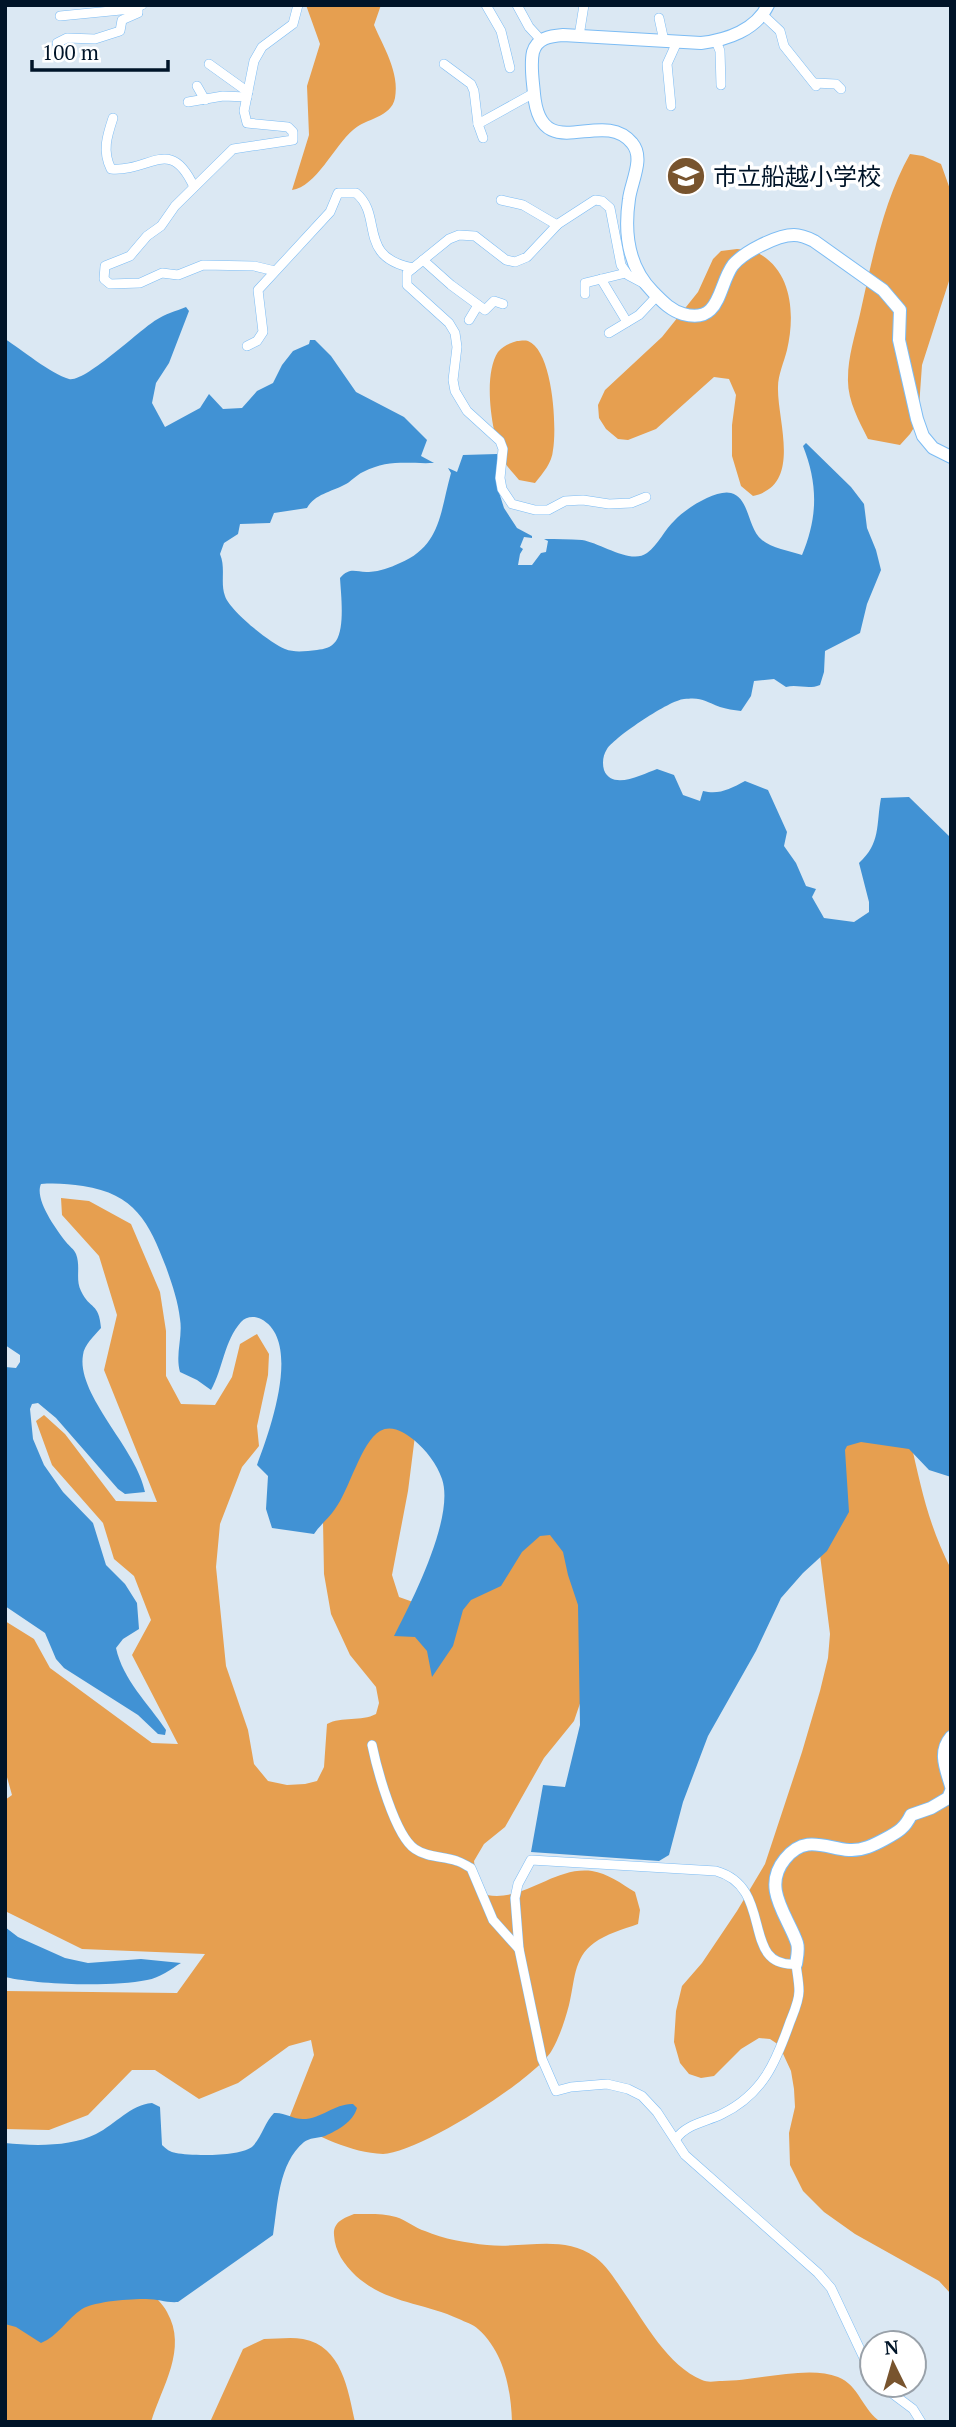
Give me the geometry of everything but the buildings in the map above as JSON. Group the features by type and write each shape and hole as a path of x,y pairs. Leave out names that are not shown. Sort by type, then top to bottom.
{"street":[{"path":"275,271 254,266 203,265 178,275 162,273 140,283 110,284 104,279 105,266 130,256 147,236 162,226 175,206 233,149 293,139 293,132 288,127 247,123 244,111 254,61 262,47 293,24 298,5"},
{"path":"486,5 501,31 510,68"},
{"path":"517,5 529,27 541,40"},
{"path":"579,36 584,5"},
{"path":"58,43 67,37 95,38 120,31 122,20 138,13 140,6 118,8 81,18 60,16"},
{"path":"645,284 633,265 628,241 629,197 638,155 632,141 618,132 561,133 550,130 541,121 536,111 532,59 535,46 541,40 550,36 579,36 677,42 716,41 746,29 766,10 780,31 785,46 815,85 835,84 841,89"},
{"path":"659,18 664,41"},
{"path":"716,41 720,51 720,85"},
{"path":"671,106 667,64 677,42"},
{"path":"208,64 247,94"},
{"path":"444,64 471,84 483,138"},
{"path":"197,86 205,100"},
{"path":"478,124 534,93"},
{"path":"188,102 247,94"},
{"path":"113,118 106,141 106,159 111,169 123,170 166,158 177,161 188,173 194,187"},
{"path":"247,346 257,341 263,332 258,290 330,212 338,193 356,193 364,199 376,243 386,257 398,265 413,268"},
{"path":"500,200 523,205 556,225"},
{"path":"646,498 631,503 609,504 583,500 565,501 548,510 535,510 512,504 502,489 500,478 503,449 500,441 467,411 455,391 455,333 449,323 407,285 407,273 449,239 458,235 475,236 506,260 515,262 527,257 556,225 595,200 602,201 610,208 621,265 626,272 645,284 670,308 684,314 700,316 712,308 733,266 750,251 792,235 804,236 883,290 900,310 899,340 916,419 923,436 933,448 951,457"},
{"path":"423,260 485,310 494,301 503,303"},
{"path":"585,294 585,284 626,272"},
{"path":"601,279 627,322"},
{"path":"609,333 639,315 657,296"},
{"path":"468,320 478,305"},
{"path":"676,2139 682,2130 723,2114 744,2101 764,2082 779,2054 800,1993 796,1964 798,1945 776,1901 776,1878 784,1860 796,1849 820,1843 850,1850 864,1849 905,1828 911,1815 948,1798 951,1788 942,1753 944,1744 951,1737"},
{"path":"372,1745 384,1793 407,1841 414,1849 429,1856 457,1861 471,1868 493,1920 519,1949"},
{"path":"796,1964 784,1965 767,1954 759,1937 754,1907 748,1893 724,1873 531,1860 518,1884 515,1898 519,1949 542,2059 556,2091 607,2084 642,2096 657,2112 685,2155 825,2280 858,2344"},
{"path":"900,2399 913,2409 921,2422"}],"shaded area":[{"path":"306,5 381,5 374,25 390,60 396,89 393,105 389,110 353,130 309,182 292,190 309,135 307,86 320,44"},
{"path":"910,154 941,164 951,192 949,281 922,365 918,421 900,445 868,439 857,418 848,378 852,346 879,232 892,192"},
{"path":"737,249 756,252 770,261 785,283 791,309 787,350 778,387 783,466 778,479 768,490 753,496 741,486 732,456 736,395 729,379 714,377 656,429 628,440 618,439 606,429 599,418 598,405 605,390 662,337 698,292 713,259 721,251"},
{"path":"517,341 528,341 536,348 543,359 551,391 554,425 552,455 547,468 535,483 519,480 505,463 493,424 490,391 493,363 500,350"},
{"path":"61,1198 89,1201 131,1224 160,1292 166,1331 166,1376 181,1404 215,1405 232,1377 240,1344 257,1334 269,1354 268,1375 257,1426 259,1446 242,1467 220,1524 216,1567 226,1666 248,1730 254,1764 268,1781 287,1785 317,1781 324,1767 327,1724 376,1714 379,1703 376,1687 350,1655 331,1614 324,1574 322,1468 375,1400 417,1420 408,1491 392,1575 399,1597 413,1602 564,1483 588,1680 574,1721 544,1758 505,1827 484,1844 474,1861 476,1877 487,1895 501,1896 514,1894 565,1874 578,1871 598,1872 635,1892 640,1910 638,1924 599,1940 582,1956 562,2028 552,2050 542,2063 474,2113 422,2142 399,2151 383,2154 359,2150 288,2121 314,2055 311,2040 289,2046 238,2083 199,2099 155,2070 132,2070 88,2115 49,2130 5,2129 5,1991 177,1993 205,1954 82,1949 5,1911 5,1800 12,1795 5,1770 5,1621 34,1639 50,1668 152,1743 178,1744 132,1655 151,1620 134,1576 114,1559 103,1523 52,1465 36,1421 44,1415 65,1434 116,1501 157,1502 104,1370 117,1315 99,1256 62,1215"},
{"path":"853,1405 910,1439 931,1521 951,1569 951,2294 939,2281 855,2234 824,2212 803,2191 790,2165 789,2133 795,2107 794,2089 791,2071 779,2045 770,2039 759,2038 741,2049 714,2076 701,2078 689,2074 680,2063 674,2042 676,2011 682,1986 702,1963 765,1864 820,1691 828,1658 830,1634 819,1547"},
{"path":"354,2214 391,2216 432,2234 471,2243 501,2246 556,2244 582,2250 595,2257 608,2270 658,2343 678,2365 702,2380 709,2382 797,2373 826,2374 838,2377 851,2386 858,2399 861,2399 881,2422 512,2422 508,2384 500,2360 487,2338 471,2324 380,2292 356,2276 338,2252 335,2241 335,2227"},
{"path":"149,2291 167,2312 175,2340 171,2367 151,2422 5,2422 5,2297"},
{"path":"264,2339 303,2339 327,2350 341,2371 355,2422 210,2422 243,2349"}],"water":[{"path":"186,307 189,311 169,363 156,383 152,403 165,427 200,408 209,394 223,409 242,408 257,391 273,383 293,351 309,344 310,340 315,340 331,356 356,392 404,417 427,440 421,456 434,463 398,463 372,468 360,473 347,484 319,496 307,508 274,513 270,523 240,524 238,534 224,543 220,554 224,591 228,602 261,634 289,650 322,649 330,647 336,641 341,619 340,578 344,574 389,568 414,556 424,547 441,514 451,473 448,468 457,472 463,455 497,454 497,486 504,508 517,528 532,536 524,537 518,565 532,565 541,553 546,552 548,541 544,539 582,540 624,555 640,556 651,550 671,524 686,511 709,497 725,493 731,493 742,501 757,535 762,540 802,555 811,527 814,500 811,474 803,446 806,443 851,487 864,504 867,528 881,570 867,604 860,633 825,651 820,685 786,687 774,679 754,681 751,696 741,711 722,708 700,699 677,701 612,743 607,749 603,765 608,776 621,780 657,769 674,775 683,795 700,801 703,791 719,792 745,781 768,790 787,832 784,846 796,863 806,886 816,889 812,897 824,918 854,922 869,912 859,863 874,841 881,798 909,797 951,838 951,1477 929,1470 909,1449 861,1442 847,1446 845,1450 849,1512 827,1551 781,1598 756,1651 708,1736 683,1802 669,1855 659,1861 531,1852 543,1785 565,1787 580,1725 578,1605 563,1552 550,1535 540,1536 522,1552 501,1586 471,1600 463,1610 453,1646 432,1677 427,1651 415,1637 394,1636 430,1559 443,1515 442,1479 431,1458 402,1432 389,1428 380,1431 367,1445 333,1512 314,1534 272,1528 266,1509 268,1476 257,1465 275,1411 279,1388 280,1347 273,1330 259,1318 243,1320 227,1346 211,1390 180,1372 178,1359 181,1326 178,1306 153,1236 128,1203 101,1190 83,1186 41,1184 41,1198 52,1222 76,1254 79,1286 100,1320 101,1328 84,1351 83,1371 97,1405 140,1475 145,1492 125,1494 118,1489 56,1418 38,1403 32,1404 30,1409 33,1439 44,1465 63,1492 93,1523 106,1565 125,1584 137,1603 139,1629 123,1639 116,1648 124,1671 166,1730 165,1735 158,1734 138,1715 64,1668 56,1659 45,1633 5,1606 5,1367 16,1368 20,1355 5,1345 5,339 54,372 69,379 77,378 99,365 156,320"},
{"path":"5,1927 18,1937 65,1958 88,1963 141,1959 181,1963 152,1979 115,1984 56,1983 5,1977"},
{"path":"152,2103 160,2107 162,2145 174,2153 204,2155 247,2150 256,2142 274,2113 303,2119 316,2117 347,2104 353,2104 357,2108 344,2125 325,2136 306,2141 295,2151 284,2173 273,2235 178,2302 131,2299 88,2306 41,2343 16,2327 5,2324 5,2143 40,2145 75,2141 96,2134 137,2107"}],"place":[{"name":"市立船越小学校","path":"686,176"}]}
